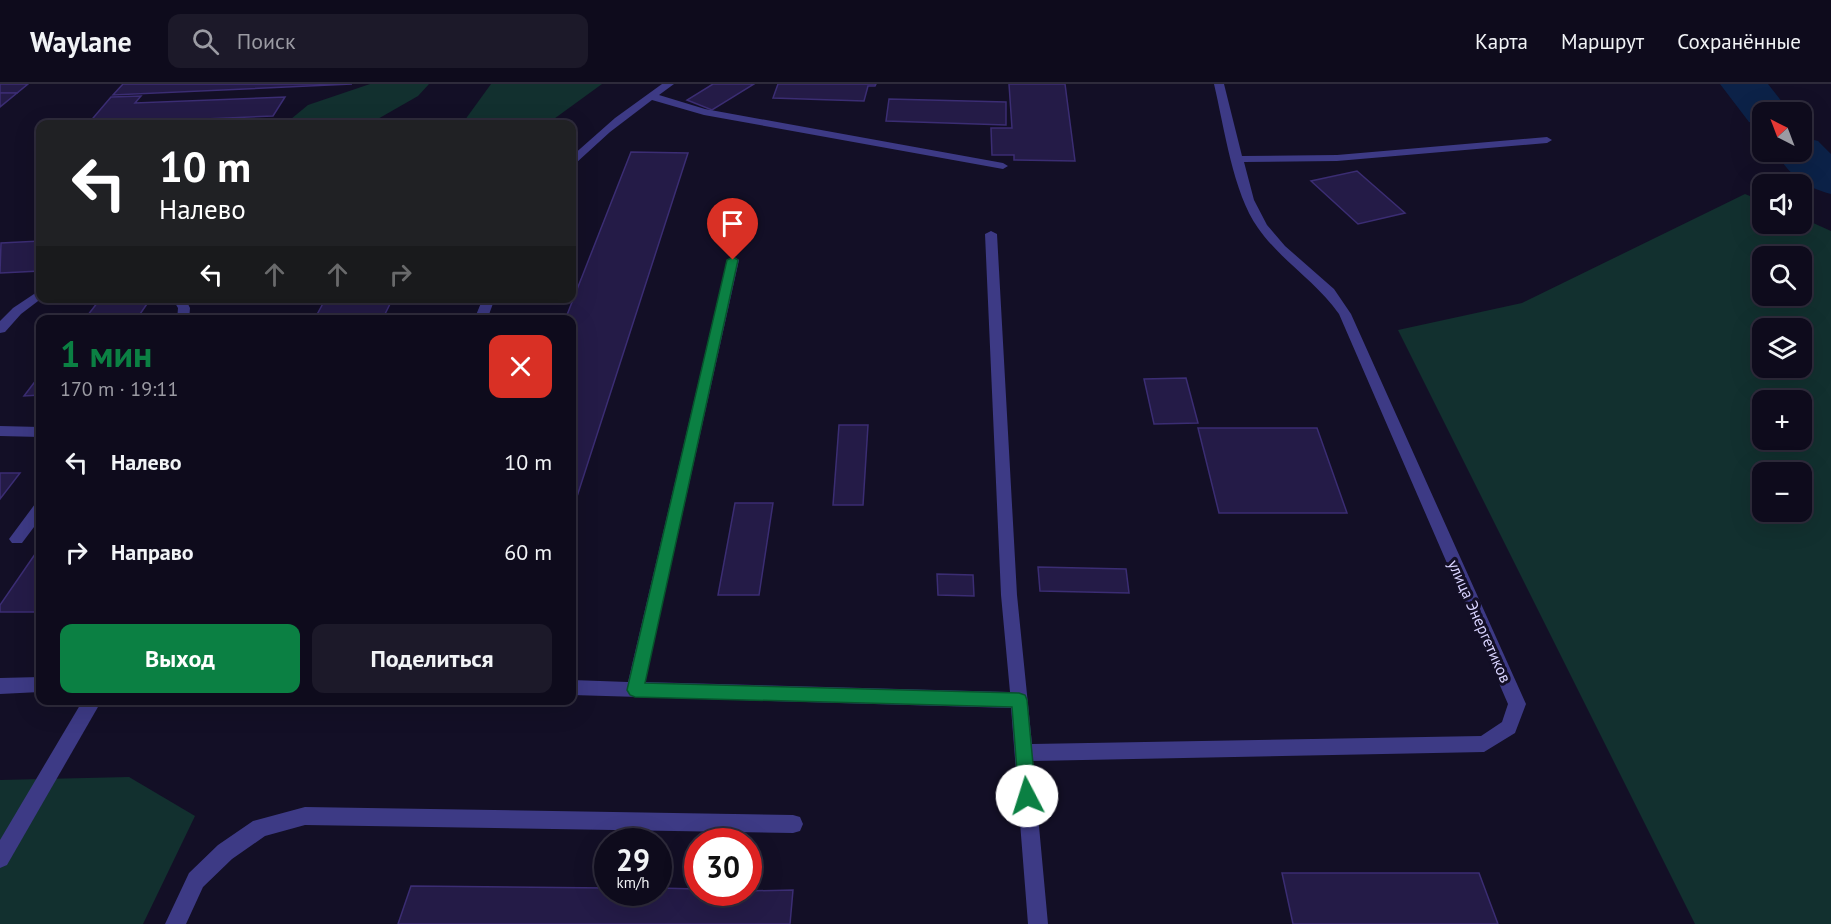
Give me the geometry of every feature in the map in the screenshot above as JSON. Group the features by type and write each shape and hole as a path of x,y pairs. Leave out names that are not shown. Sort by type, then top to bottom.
{"street":[{"path":"576,157 595,138 630,110 669,84"},
{"name":"улица Энергетиков","path":"1024,753 1484,744 1509,727 1516,704 1345,314 1330,292 1281,249 1262,226 1248,200 1219,84"},
{"path":"650,96 704,112 1003,166"},
{"path":"1238,159 1348,158 1547,140"},
{"path":"991,234 1009,595 1038,924"},
{"path":"635,690 733,260"},
{"path":"0,329 17,310 36,297"},
{"path":"0,431 36,432"},
{"path":"16,538 36,513"},
{"path":"0,686 36,685"},
{"path":"576,688 1019,700"},
{"path":"0,858 90,705"},
{"path":"175,924 196,880 225,852 260,828 305,816 793,824"}],"green space":[{"path":"370,84 429,84 418,96 376,120 290,120 308,105"},
{"path":"491,84 602,84 552,120 465,120"},
{"path":"1745,194 1752,197 1752,234 1812,234 1812,222 1831,231 1831,924 1695,924 1398,330 1522,303"},
{"path":"129,777 195,816 143,924 0,924 0,780"}],"building":[{"path":"0,84 28,84 17,93 0,93"},
{"path":"123,84 352,84 113,95"},
{"path":"713,84 754,84 712,110 687,100"},
{"path":"778,84 876,84 868,86 864,101 773,98"},
{"path":"1009,84 1065,84 1075,161 1014,160 1014,155 992,155 991,128 1012,128"},
{"path":"0,93 17,93 0,107"},
{"path":"141,96 135,103 285,97 273,116 180,120 91,120 111,97"},
{"path":"889,99 1006,102 1006,125 886,121"},
{"path":"631,152 688,153 576,500 576,315 567,315 572,303 576,303 576,292"},
{"path":"1357,171 1405,213 1358,224 1311,181"},
{"path":"36,241 36,271 0,273 1,243"},
{"path":"97,303 148,303 139,315 88,315"},
{"path":"323,303 390,303 384,315 317,315"},
{"path":"1186,378 1198,423 1154,424 1144,379"},
{"path":"36,380 36,395 24,396"},
{"path":"839,425 868,425 863,505 833,505"},
{"path":"1198,428 1317,428 1347,513 1219,513"},
{"path":"0,473 20,473 0,499"},
{"path":"735,503 773,503 759,595 718,595"},
{"path":"36,553 36,612 0,612 0,605"},
{"path":"1038,567 1126,569 1129,593 1040,591"},
{"path":"937,574 973,575 974,596 938,595"},
{"path":"1282,873 1479,873 1498,924 1293,924"},
{"path":"411,886 594,888 594,906 672,906 672,888 684,889 684,906 762,906 762,891 793,890 790,924 398,924"}],"waterway":[{"path":"1743,84 1758,102"},
{"path":"1809,162 1831,178"}],"route":[{"path":"733,260 635,690 1019,700 1027,796"}]}
